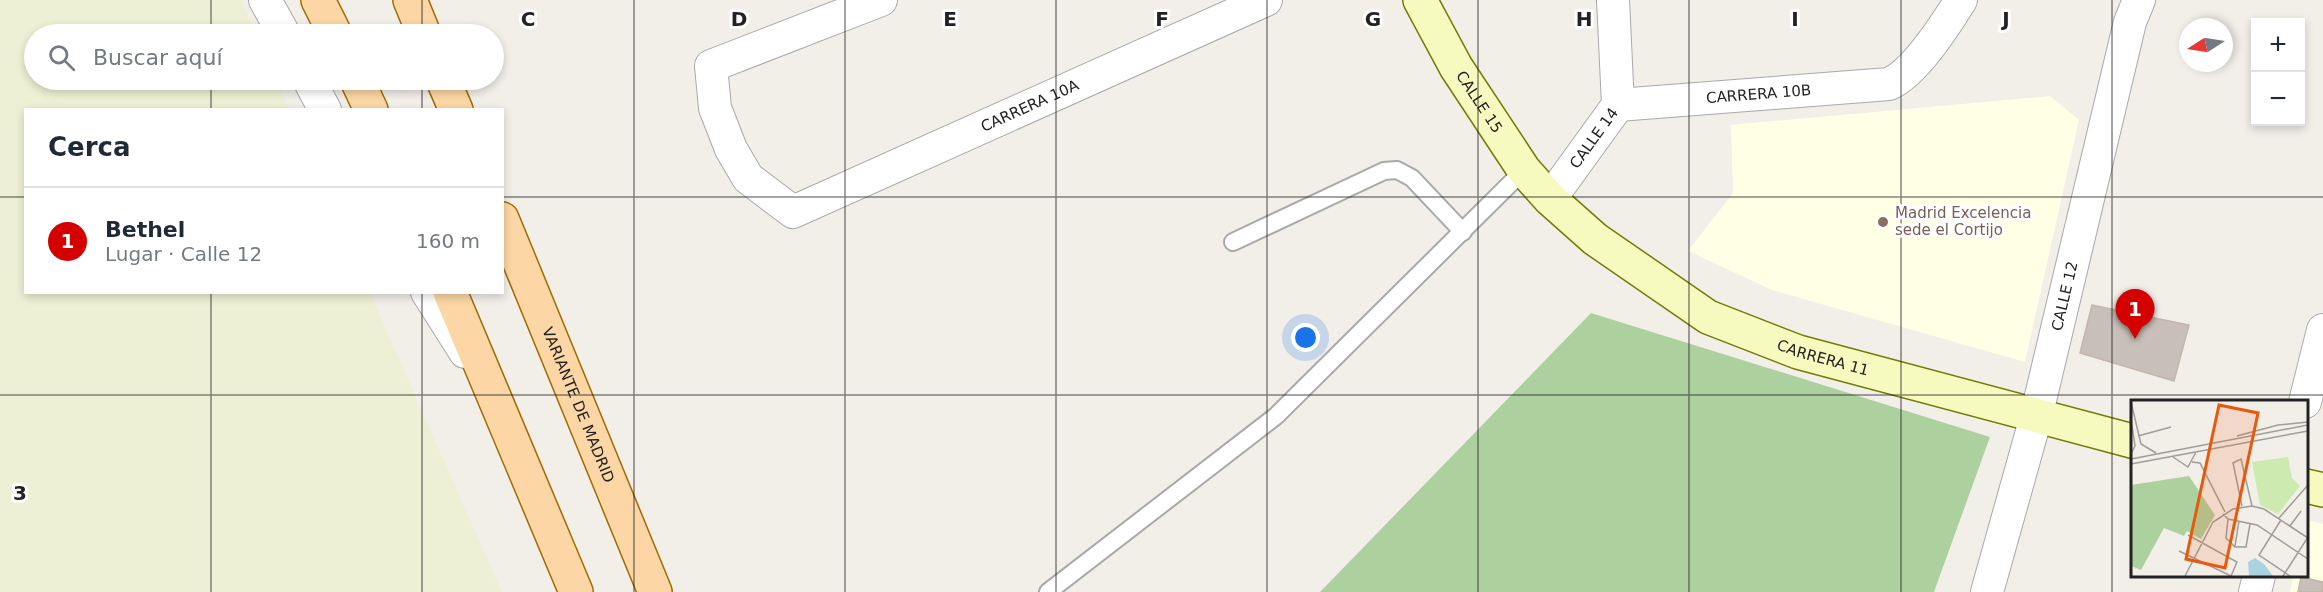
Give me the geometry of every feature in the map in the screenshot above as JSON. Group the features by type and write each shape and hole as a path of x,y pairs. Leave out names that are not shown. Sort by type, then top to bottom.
{"main road":[{"path":"318,0 330,24"},
{"path":"410,0 420,24"},
{"path":"362,90 370,108"},
{"path":"447,90 455,108"},
{"name":"VARIANTE DE MADRID","path":"504,224 655,592"},
{"path":"451,294 576,592"}],"street":[{"path":"265,0 278,24"},
{"name":"CARRERA 10A","path":"880,0 711,66 715,108 731,149 748,178 793,212 1266,0"},
{"name":"CALLE 15","path":"1419,0 1456,67 1524,170 1550,198"},
{"name":"CALLE 14","path":"1550,198 1618,105 1613,0"},
{"name":"CARRERA 10B","path":"1618,105 1889,84 1898,81 1940,33 1962,0"},
{"name":"CALLE 12","path":"1987,592 2036,417 2127,34 2139,0"},
{"path":"314,90 324,108"},
{"name":"CARRERA 11","path":"1550,198 1594,239 1708,317 1798,352 2131,441"},
{"path":"428,294 495,399"},
{"path":"2306,400 2323,330"},
{"path":"2308,486 2323,490"},
{"path":"2255,592 2259,577"}],"lane":[{"path":"1233,242 1384,171 1396,170 1412,178 1463,232"},
{"path":"1048,592 1276,416 1524,170"}],"shaded area":[{"path":"0,0 241,0 252,24 24,24 24,90 280,90 289,108 24,108 24,294 370,294 502,592 0,592"},
{"name":"Madrid Excelencia sede el Cortijo","path":"2050,96 2079,120 2025,362 1772,290 1688,251 1733,193 1731,125"},
{"path":"2308,520 2323,524 2323,592 2290,592 2293,577 2308,577"}],"green space":[{"path":"1591,313 1990,437 1934,592 1320,592"}],"building":[{"path":"2092,305 2189,325 2174,381 2080,353"},
{"path":"2301,577 2323,582 2323,592 2298,592"}],"place":[{"name":"Madrid Excelencia sede el Cortijo","path":"1883,222"},
{"name":"Bethel","path":"2135,339"}]}
